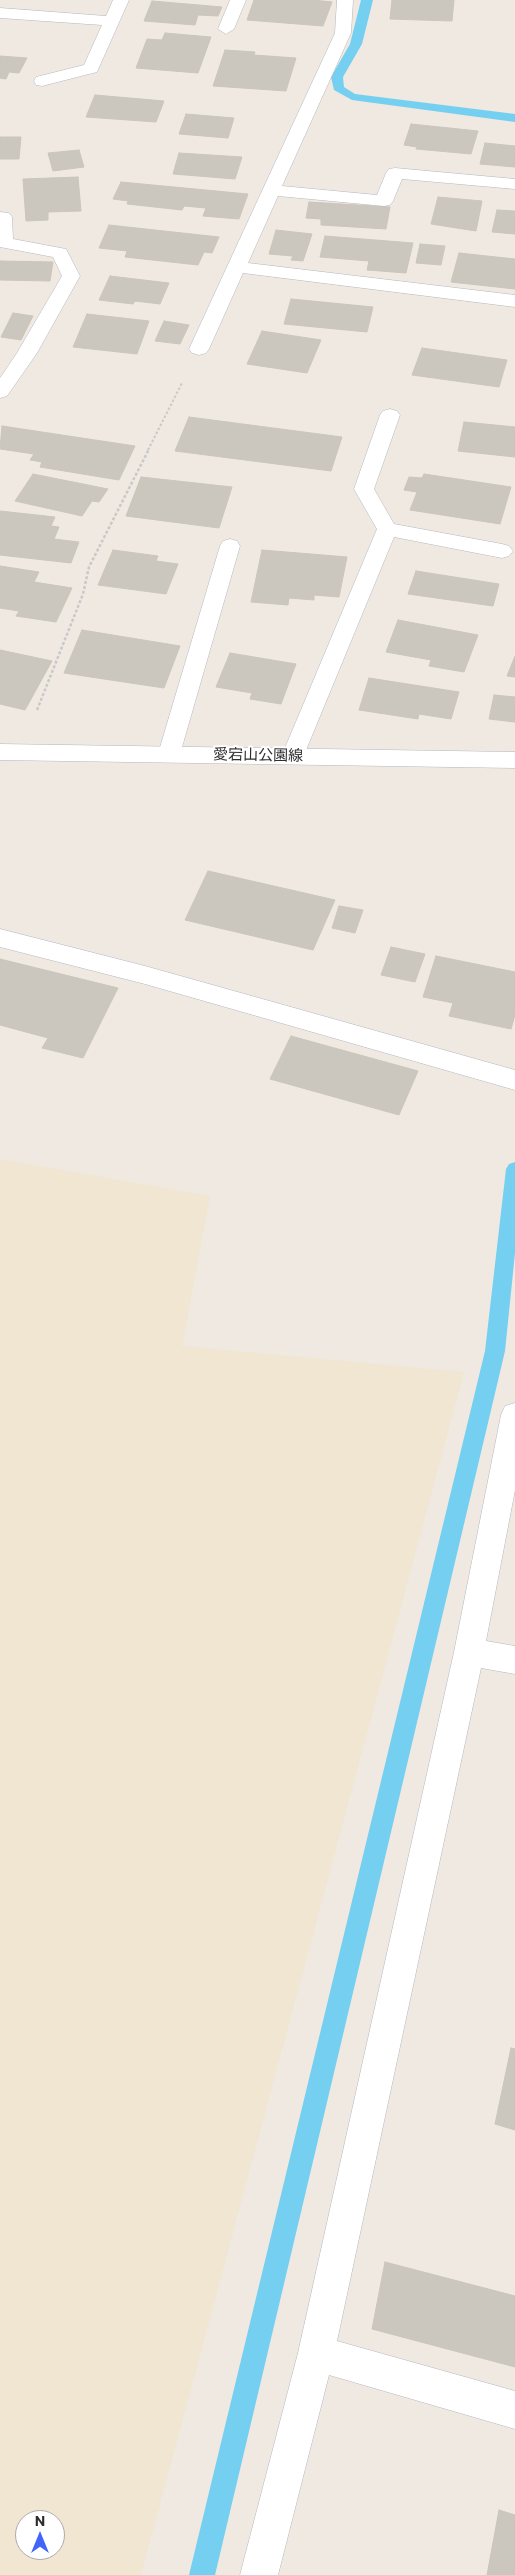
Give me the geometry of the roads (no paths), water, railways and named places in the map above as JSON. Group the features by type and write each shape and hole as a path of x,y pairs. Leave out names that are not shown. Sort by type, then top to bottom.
{"main road":[{"path":"42,81 91,68 121,0"},
{"path":"226,29 238,0"},
{"path":"199,350 343,33 345,0"},
{"path":"0,13 112,21"},
{"path":"271,190 384,201 396,173 515,184"},
{"path":"0,392 27,353 71,276 60,253 2,244 4,217"},
{"path":"237,267 515,301"},
{"path":"390,415 364,489 387,529 502,551"},
{"path":"293,755 387,529"},
{"path":"169,754 230,546"},
{"name":"愛宕山公園線","path":"10,752 515,760"},
{"path":"0,938 146,975 503,1076"},
{"path":"260,2575 316,2353 469,1652 515,1415"},
{"path":"469,1652 515,1660"},
{"path":"316,2353 515,2410"}],"waterway":[{"path":"367,0 356,44 337,77 338,88 352,97 515,118"},
{"path":"202,2575 495,1351 515,1169"}]}
